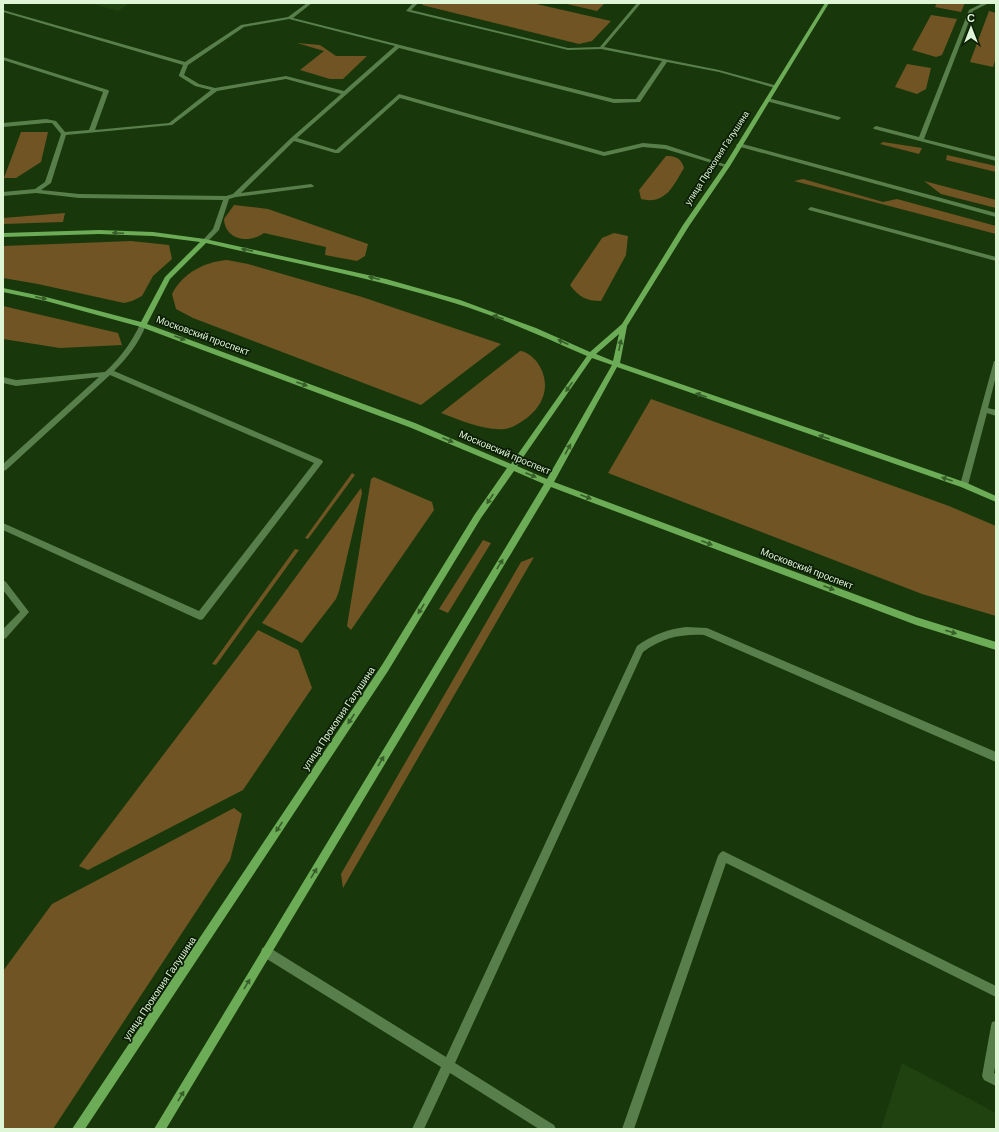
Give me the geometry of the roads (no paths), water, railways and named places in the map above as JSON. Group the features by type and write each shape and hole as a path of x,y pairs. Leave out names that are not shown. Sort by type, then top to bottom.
{"main road":[{"name":"улица Прокопия Галушина","path":"78,1129 385,668 478,516 591,355 624,326 686,225 727,166 827,3"},
{"path":"3,235 99,232 153,234 205,241 386,281 458,302 534,330 591,355 650,377 964,485 996,498"},
{"path":"143,325 167,278 205,241"},
{"name":"Московский проспект","path":"3,290 46,299 143,325 412,425 549,483 916,621 996,646"},
{"name":"улица Прокопия Галушина","path":"160,1129 549,483 616,364 624,326"}],"lane":[{"path":"289,18 310,3"},
{"path":"416,3 408,11 568,49 601,48 719,71 775,86"},
{"path":"601,48 639,3"},
{"path":"921,139 971,10 987,3"},
{"path":"3,11 186,64"},
{"path":"345,93 286,77 215,90 197,85 181,75 186,64 243,26 289,18 397,47 614,101 629,103 638,101 665,61"},
{"path":"235,195 293,139 397,47"},
{"path":"3,58 106,91 91,132"},
{"path":"64,134 170,124 215,90"},
{"path":"293,139 337,152 399,96 604,154 643,145 666,147 727,166"},
{"path":"768,100 838,118"},
{"path":"3,124 46,121 54,122 64,134"},
{"path":"876,128 996,159"},
{"path":"36,191 48,183 64,134"},
{"path":"739,145 996,215"},
{"path":"3,194 36,191 79,196 226,198 235,195 311,186"},
{"path":"205,241 216,230 226,198"},
{"path":"810,209 996,259"},
{"path":"3,468 128,353 138,340 143,325"},
{"path":"964,485 996,363"},
{"path":"3,380 16,383 107,373 319,462 200,616 3,526"},
{"path":"984,409 996,413"},
{"path":"3,584 25,612 3,635"},
{"path":"418,1129 640,649 652,640 678,630 704,631 996,757"},
{"path":"628,1129 723,856 996,992"},
{"path":"266,952 550,1129"},
{"path":"996,1026 988,1076 996,1080"}]}
